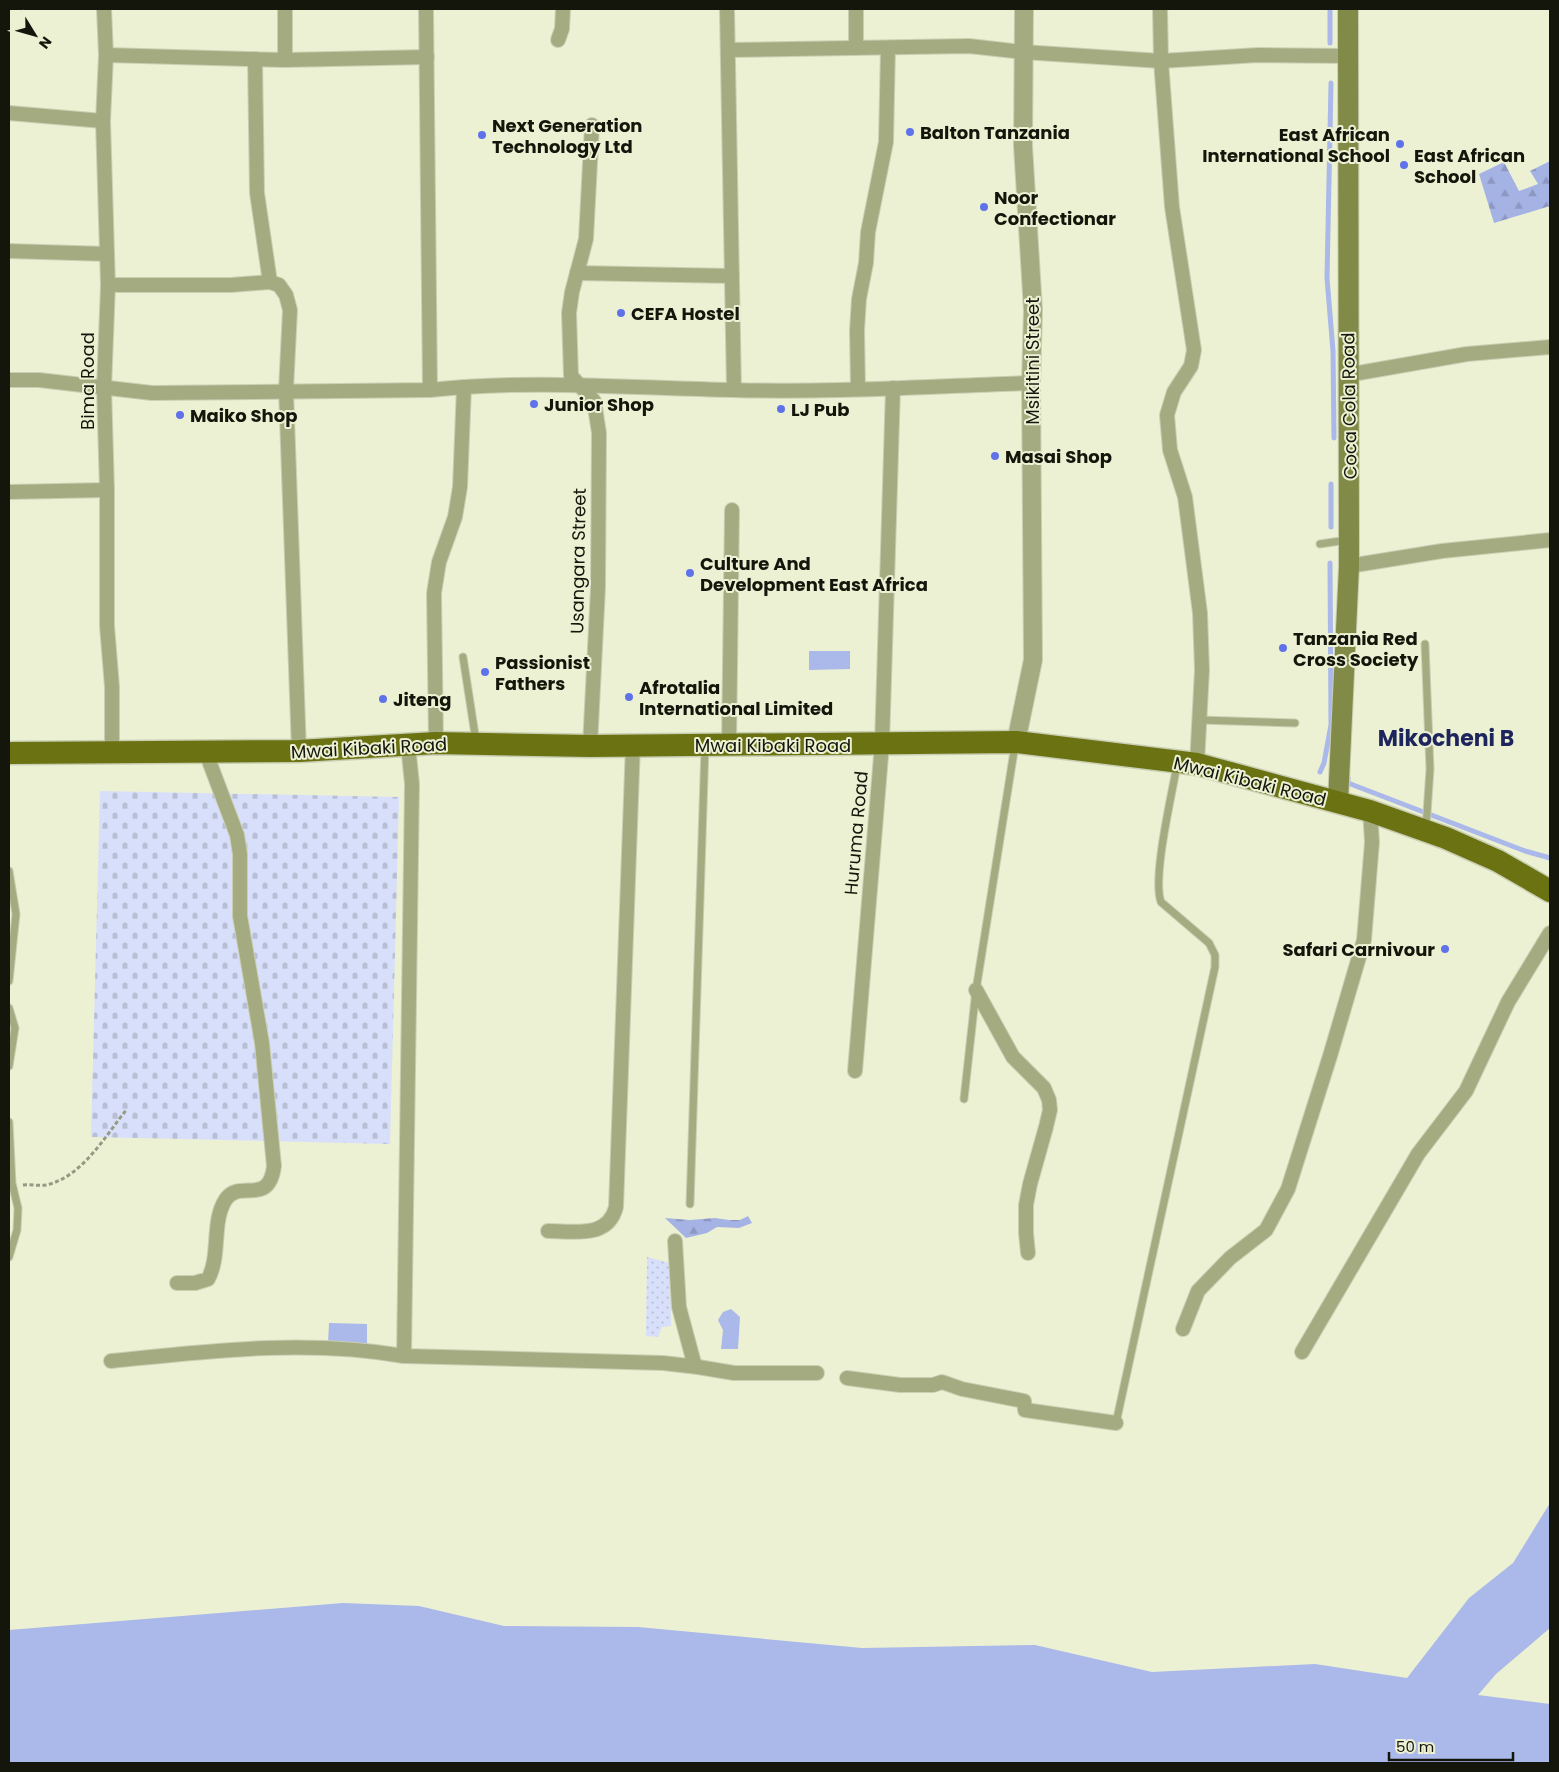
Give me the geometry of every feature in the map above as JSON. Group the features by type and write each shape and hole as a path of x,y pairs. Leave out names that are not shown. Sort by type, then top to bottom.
{"main road":[{"name":"Coca Cola Road","path":"1338,802 1350,539 1348,9"},
{"name":"Mwai Kibaki Road","path":"9,753 206,754 436,743 590,746 633,744 1016,742 1187,763 1338,802 1370,811 1425,831 1519,871 1550,891"},
{"name":"Mwai Kibaki Road","path":"1519,871 1550,877"}],"street":[{"name":"Bima Road","path":"104,9 106,55 103,121 108,285 104,388 107,490 107,626 112,687 112,753"},
{"path":"284,9 285,60"},
{"path":"426,9 430,390"},
{"path":"558,40 562,30 563,9"},
{"path":"727,9 734,390"},
{"path":"856,9 856,48"},
{"name":"Msikitini Street","path":"1016,742 1033,660 1031,383 1033,310 1023,146 1024,9"},
{"path":"1160,9 1161,61 1172,207 1194,350 1192,366 1174,392 1167,415 1170,450 1185,496 1200,613 1202,670 1200,720 1187,763"},
{"path":"729,50 969,46 1023,52 1161,61 1258,55 1349,56"},
{"path":"858,389 856,330 858,299 866,263 868,232 886,142 888,48"},
{"path":"106,55 285,60 427,57"},
{"path":"255,59 257,192 270,282"},
{"path":"9,113 103,121"},
{"path":"578,384 570,376 570,306 576,273 586,238 592,125"},
{"path":"9,251 107,254"},
{"path":"576,273 732,276"},
{"path":"108,285 193,285 270,282 279,285 286,295 290,310 286,390 300,751"},
{"path":"1348,375 1467,354 1550,347"},
{"path":"9,380 39,380 152,392 430,390 464,387 578,384 734,390 858,389 1031,383"},
{"name":"Usangara Street","path":"578,384 589,393 594,401 599,433 598,588 590,746"},
{"path":"436,743 434,593 440,562 456,517 460,487 464,387"},
{"name":"Huruma Road","path":"855,1071 882,744 894,388"},
{"path":"9,492 107,490"},
{"path":"729,744 732,510"},
{"path":"1349,566 1442,551 1550,540"},
{"path":"548,1231 592,1231 605,1226 613,1219 616,1208 633,744"},
{"path":"404,1356 412,784 408,745"},
{"path":"177,1283 195,1283 208,1279 221,1208 227,1197 234,1193 258,1191 266,1187 273,1174 274,1166 262,1043 240,916 240,854 237,835 206,754"},
{"path":"1183,1329 1198,1291 1230,1258 1266,1230 1288,1189 1364,940 1372,842 1370,811"},
{"path":"1302,1352 1418,1154 1466,1091 1508,1002 1550,933"},
{"path":"976,990 1013,1056 1044,1088 1049,1100 1050,1110 1026,1205 1028,1253"},
{"path":"675,1241 679,1307 694,1363 698,1367"},
{"path":"111,1361 208,1352 312,1346 363,1349 404,1356 663,1363 734,1373 817,1373"},
{"path":"847,1378 900,1385 933,1386 942,1382 962,1389 1024,1401 1025,1410 1116,1423"}],"lane":[{"path":"1320,544 1350,539"},
{"path":"1425,644 1430,769 1425,831"},
{"path":"463,657 476,744"},
{"path":"1200,720 1295,723"},
{"path":"964,1099 976,990 1016,742"},
{"path":"690,1204 705,745"},
{"path":"1116,1423 1215,967 1215,955 1209,943 1162,902 1158,894 1159,873 1187,763"},
{"path":"9,871 16,914 9,981"},
{"path":"9,1008 15,1028 9,1066"},
{"path":"9,1122 13,1187 18,1208 17,1223 9,1257"}],"path":[{"path":"13,1187 47,1185 65,1177 93,1154 127,1109"}],"green space":[{"path":"1550,161 1550,206 1494,223 1479,174 1504,162 1519,191 1538,184 1530,171"},
{"path":"100,791 399,797 390,1144 91,1137"},
{"path":"748,1216 752,1223 739,1228 717,1227 707,1233 686,1238 665,1218 740,1220"},
{"path":"647,1257 670,1263 671,1326 662,1327 658,1337 646,1336"}],"shaded area":[{"path":"809,651 850,651 850,669 809,670"},
{"path":"731,1309 740,1317 738,1349 721,1349 723,1330 718,1320 723,1312"},
{"path":"329,1323 367,1324 367,1344 328,1344"},
{"path":"1550,1503 1550,1628 1496,1674 1478,1695 1550,1704 1550,1763 9,1763 9,1630 343,1603 419,1606 504,1626 638,1627 862,1648 1035,1645 1152,1672 1315,1664 1407,1678 1469,1598 1513,1563"}],"waterway":[{"path":"1330,9 1330,43"},
{"path":"1331,83 1327,278 1333,351 1334,438"},
{"path":"1331,484 1331,527"},
{"path":"1320,772 1324,763 1331,725 1330,563"},
{"path":"1348,778 1348,783 1525,851 1550,858"}],"place":[{"name":"Balton Tanzania","path":"910,132"},
{"name":"Next Generation Technology Ltd","path":"482,135"},
{"name":"East African International School","path":"1400,144"},
{"name":"East African School","path":"1404,165"},
{"name":"Noor Confectionar","path":"984,207"},
{"name":"CEFA Hostel","path":"621,313"},
{"name":"Junior Shop","path":"534,404"},
{"name":"LJ Pub","path":"781,409"},
{"name":"Maiko Shop","path":"180,415"},
{"name":"Masai Shop","path":"995,456"},
{"name":"Culture And Development East Africa","path":"690,573"},
{"name":"Tanzania Red Cross Society","path":"1283,648"},
{"name":"Passionist Fathers","path":"485,672"},
{"name":"Afrotalia International Limited","path":"629,697"},
{"name":"Jiteng","path":"383,699"},
{"name":"Safari Carnivour","path":"1445,949"}],"district":[{"name":"Mikocheni B","path":"1446,738"}]}
